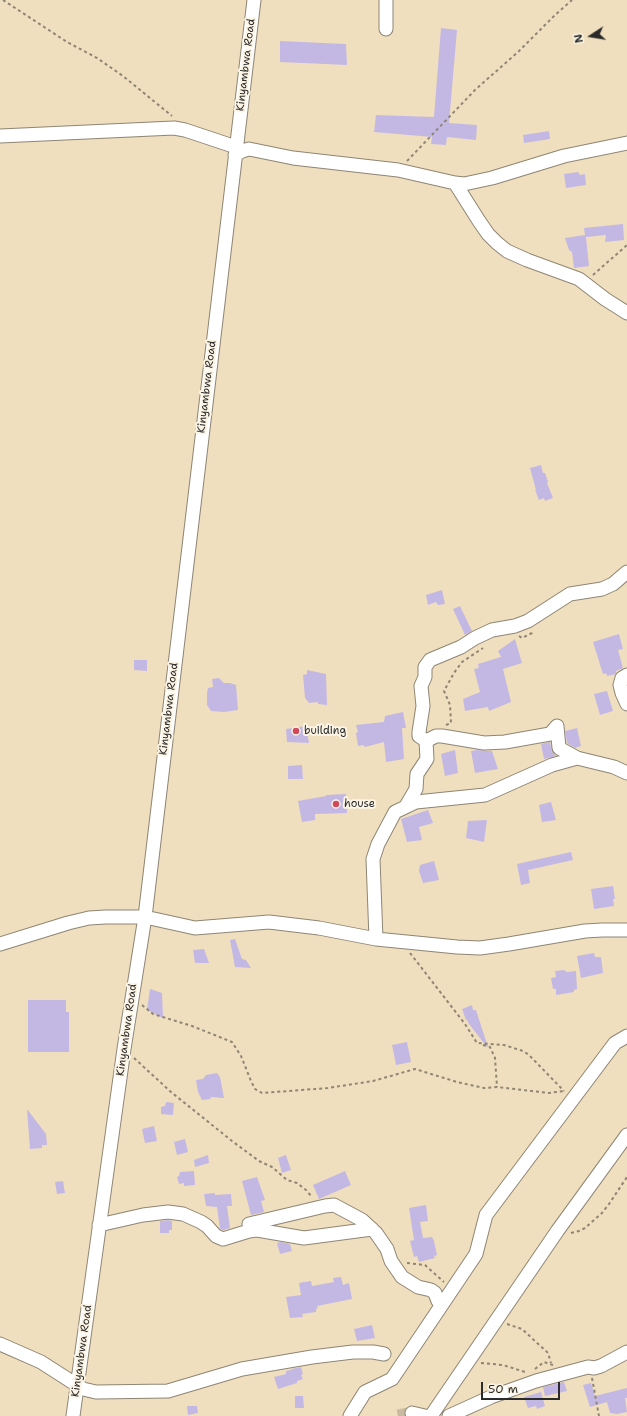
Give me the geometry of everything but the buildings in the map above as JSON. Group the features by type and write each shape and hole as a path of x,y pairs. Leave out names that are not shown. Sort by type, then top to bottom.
{"street":[{"name":"Kinyambwa Road","path":"73,1416 124,1049 145,917 254,0"},
{"path":"386,0 386,29"},
{"path":"0,136 174,128 186,130 235,151 249,149 293,158 398,170 464,184 564,156 627,143"},
{"path":"455,183 479,221 497,243 527,260 579,279 605,299 627,313"},
{"path":"627,572 613,584 602,589 574,593 565,596 528,621 507,628 492,630 461,647 430,660 425,667 425,677 421,686 423,706 418,732 419,736 431,739 442,736 484,743 505,742 550,734 557,726 559,748 577,758 614,767 627,773"},
{"path":"627,675 622,678 620,685 627,704"},
{"path":"406,806 416,789 417,774 427,759 431,739"},
{"path":"376,939 373,859 378,844 395,812 416,802 485,795 552,765 577,758"},
{"path":"0,944 89,918 145,917 195,928 269,922 319,928 376,939 480,948 585,931 627,930"},
{"path":"350,1416 365,1392 392,1379 476,1254 486,1215 615,1043 627,1036"},
{"path":"431,1416 558,1230 627,1135"},
{"path":"249,1224 334,1205 362,1220 372,1229 388,1249 391,1261 402,1277 418,1287 431,1290 435,1293 438,1301"},
{"path":"99,1225 143,1215 168,1212 182,1214 200,1222 207,1226 216,1236 223,1239 257,1230 304,1238 372,1229"},
{"path":"0,1344 41,1362 77,1386 87,1391 96,1392 168,1390 242,1369 353,1352 373,1352 384,1354"},
{"path":"449,1416 491,1397 536,1381 588,1367 594,1368 601,1366 627,1352"},
{"path":"412,1413 425,1416"}],"path":[{"path":"3,0 67,42 97,58 123,76 186,130"},
{"path":"398,170 475,90 519,51 572,0"},
{"path":"584,282 627,245"},
{"path":"507,628 522,638 535,630 534,618"},
{"path":"431,739 451,723 450,705 444,691 454,673 462,662 476,654 486,645"},
{"path":"400,941 465,1024 477,1043 490,1047 495,1062 497,1087"},
{"path":"132,996 153,1014 192,1026 232,1042 242,1056 255,1089 262,1093 328,1088 373,1081 415,1070 484,1088 497,1087 549,1093 564,1091 529,1055 523,1051 504,1045 477,1043"},
{"path":"124,1049 171,1092 232,1141 259,1161 272,1167 287,1180 297,1183 314,1199"},
{"path":"558,1230 568,1233 585,1228 609,1204 627,1177"},
{"path":"406,1263 425,1265 445,1283"},
{"path":"497,1320 522,1329 548,1353 550,1363"},
{"path":"468,1362 503,1365 524,1373 536,1369 544,1362 550,1363 564,1373"},
{"path":"588,1367 595,1390 599,1416"}],"tunnel":[{"path":"398,1416 412,1413"}],"place":[{"name":"building","path":"296,731"},
{"name":"house","path":"336,804"}]}
